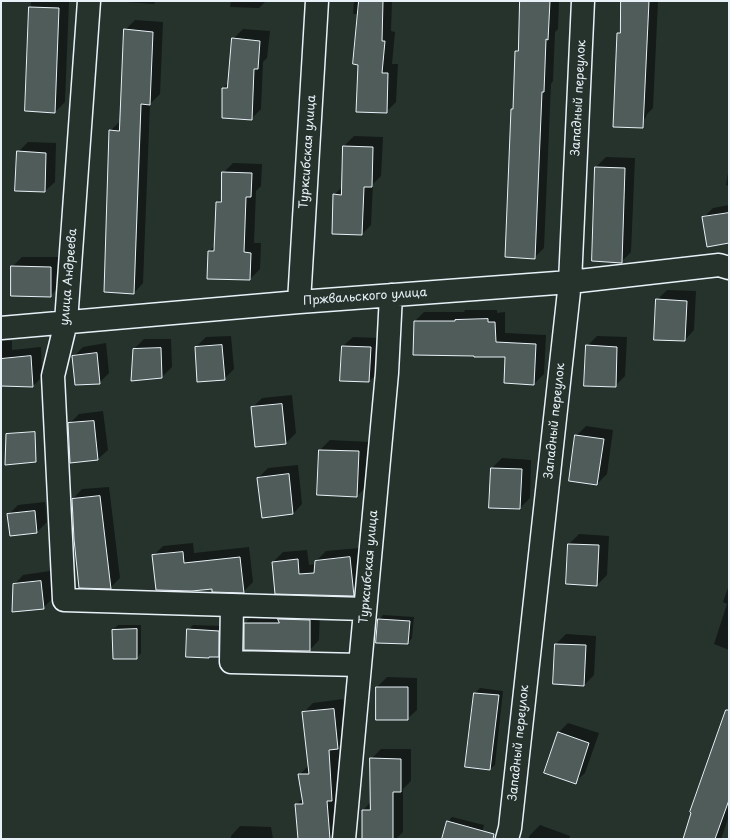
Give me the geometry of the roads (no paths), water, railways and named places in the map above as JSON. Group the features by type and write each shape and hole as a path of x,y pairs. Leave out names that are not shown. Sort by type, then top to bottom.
{"street":[{"name":"улица Андреева","path":"89,1 66,322 53,376 64,600 232,605"},
{"name":"Турксибская улица","path":"299,302 317,1"},
{"name":"Западный переулок","path":"506,839 510,828 512,813 570,282 584,1"},
{"name":"Пржвальского улица","path":"1,328 299,302 570,282 718,265 729,268"},
{"name":"Турксибская улица","path":"344,839 387,373 391,295"},
{"path":"360,665 230,662 232,605 365,609"}]}
